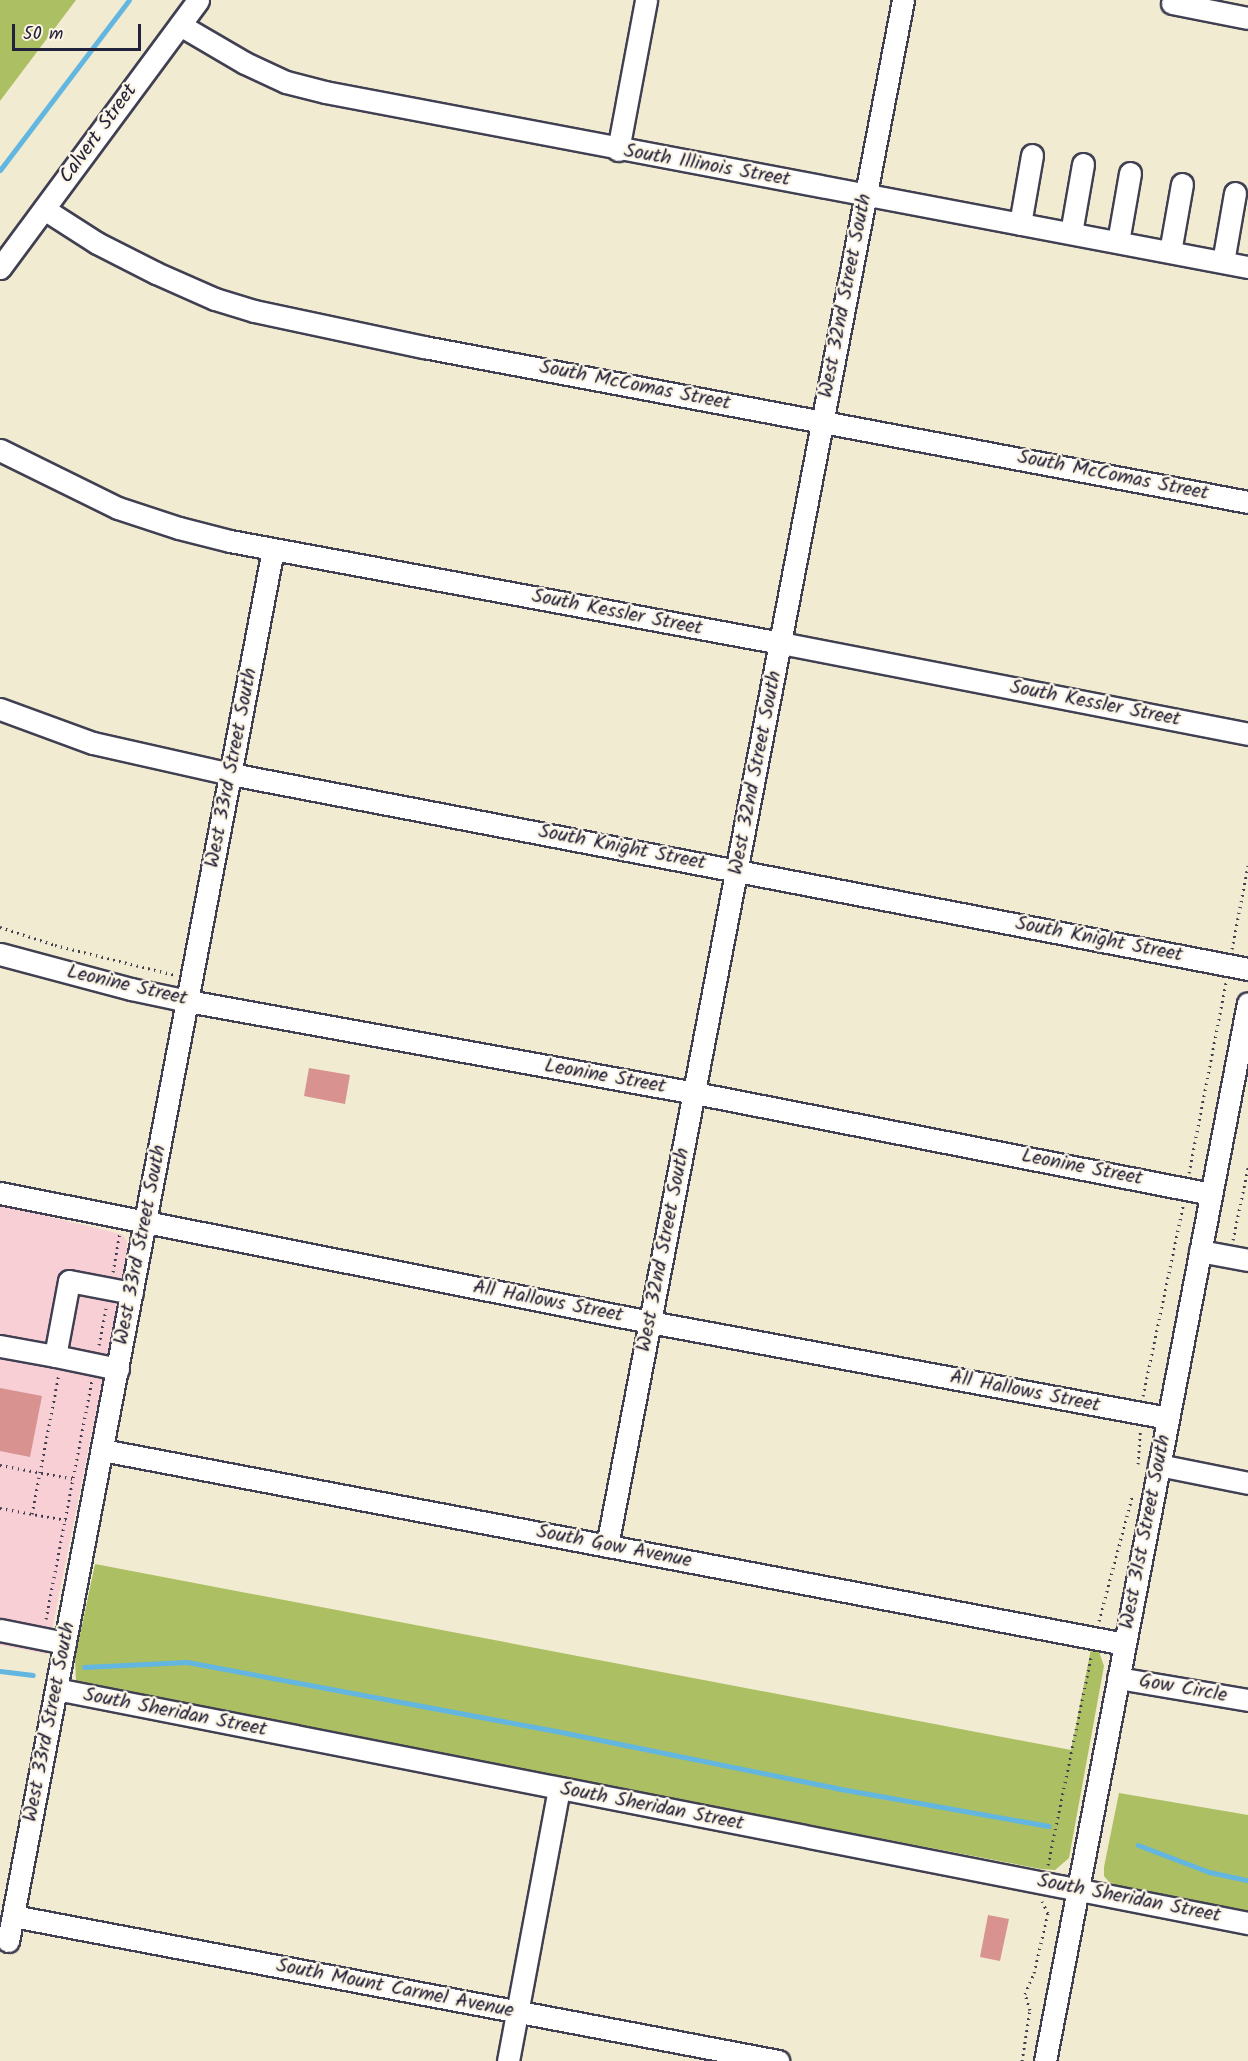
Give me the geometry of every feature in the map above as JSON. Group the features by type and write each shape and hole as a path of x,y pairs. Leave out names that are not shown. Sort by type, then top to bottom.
{"street":[{"name":"Calvert Street","path":"0,268 198,0"},
{"path":"618,150 646,0"},
{"name":"West 32nd Street South","path":"607,1546 903,0"},
{"path":"1172,3 1248,18"},
{"name":"South Illinois Street","path":"180,25 244,63 306,88 618,150 866,194 1248,267"},
{"path":"1020,224 1032,155"},
{"path":"1071,233 1083,164"},
{"path":"1118,242 1130,173"},
{"path":"1170,252 1182,184"},
{"path":"1223,262 1235,193"},
{"name":"South McComas Street","path":"44,209 97,243 156,273 235,306 412,344 1248,502"},
{"name":"South Kessler Street","path":"0,450 118,508 179,528 273,549 781,643 1248,734"},
{"name":"West 33rd Street South","path":"8,1941 273,549"},
{"name":"South Knight Street","path":"0,709 93,743 231,774 737,869 1239,967"},
{"name":"Leonine Street","path":"0,954 131,989 695,1093 1211,1194"},
{"name":"West 31st Street South","path":"1045,2061 1211,1194 1245,1036 1248,1003"},
{"name":"All Hallows Street","path":"0,1193 145,1224 650,1322 1168,1418"},
{"path":"1200,1251 1248,1260"},
{"path":"58,1357 69,1281 132,1293"},
{"path":"0,1347 118,1369"},
{"name":"South Gow Avenue","path":"102,1450 1125,1644"},
{"path":"1159,1465 1248,1483"},
{"path":"0,1630 65,1643"},
{"name":"Gow Circle","path":"1118,1678 1248,1700"},
{"name":"South Sheridan Street","path":"56,1689 1248,1923"},
{"path":"508,2061 559,1789"},
{"name":"South Mount Carmel Avenue","path":"13,1916 778,2061"}],"path":[{"path":"1137,1474 1141,1444 1139,1413 1186,1188 1239,967 1248,866"},
{"path":"0,927 55,945 178,976"},
{"path":"1233,1240 1248,1168"},
{"path":"44,1629 121,1232"},
{"path":"32,1514 58,1357"},
{"path":"0,1465 80,1480"},
{"path":"1022,2061 1030,2010 1024,1994 1034,1973 1048,1913 1042,1901 1045,1883 1095,1639 1133,1493"},
{"path":"0,1508 70,1521"}],"shaded area":[{"path":"0,1205 113,1232 123,1235 127,1242 127,1258 47,1654 0,1645"}],"green space":[{"path":"0,0 76,0 0,101"},
{"path":"95,1564 1071,1750 1091,1649 1099,1652 1104,1666 1069,1858 1055,1870 1041,1869 86,1687 76,1681 75,1658"},
{"path":"1119,1793 1248,1815 1248,1912 1124,1888 1109,1882 1104,1876 1104,1867"}],"building":[{"path":"309,1068 350,1075 345,1104 304,1096"},
{"path":"0,1388 42,1396 30,1457 0,1451"},
{"path":"988,1915 1009,1919 1000,1961 980,1957"}],"waterway":[{"path":"0,170 129,0"},
{"path":"84,1667 187,1662 556,1731 835,1788 1049,1826"},
{"path":"0,1671 33,1675"},
{"path":"1138,1845 1209,1872 1248,1880"}]}
